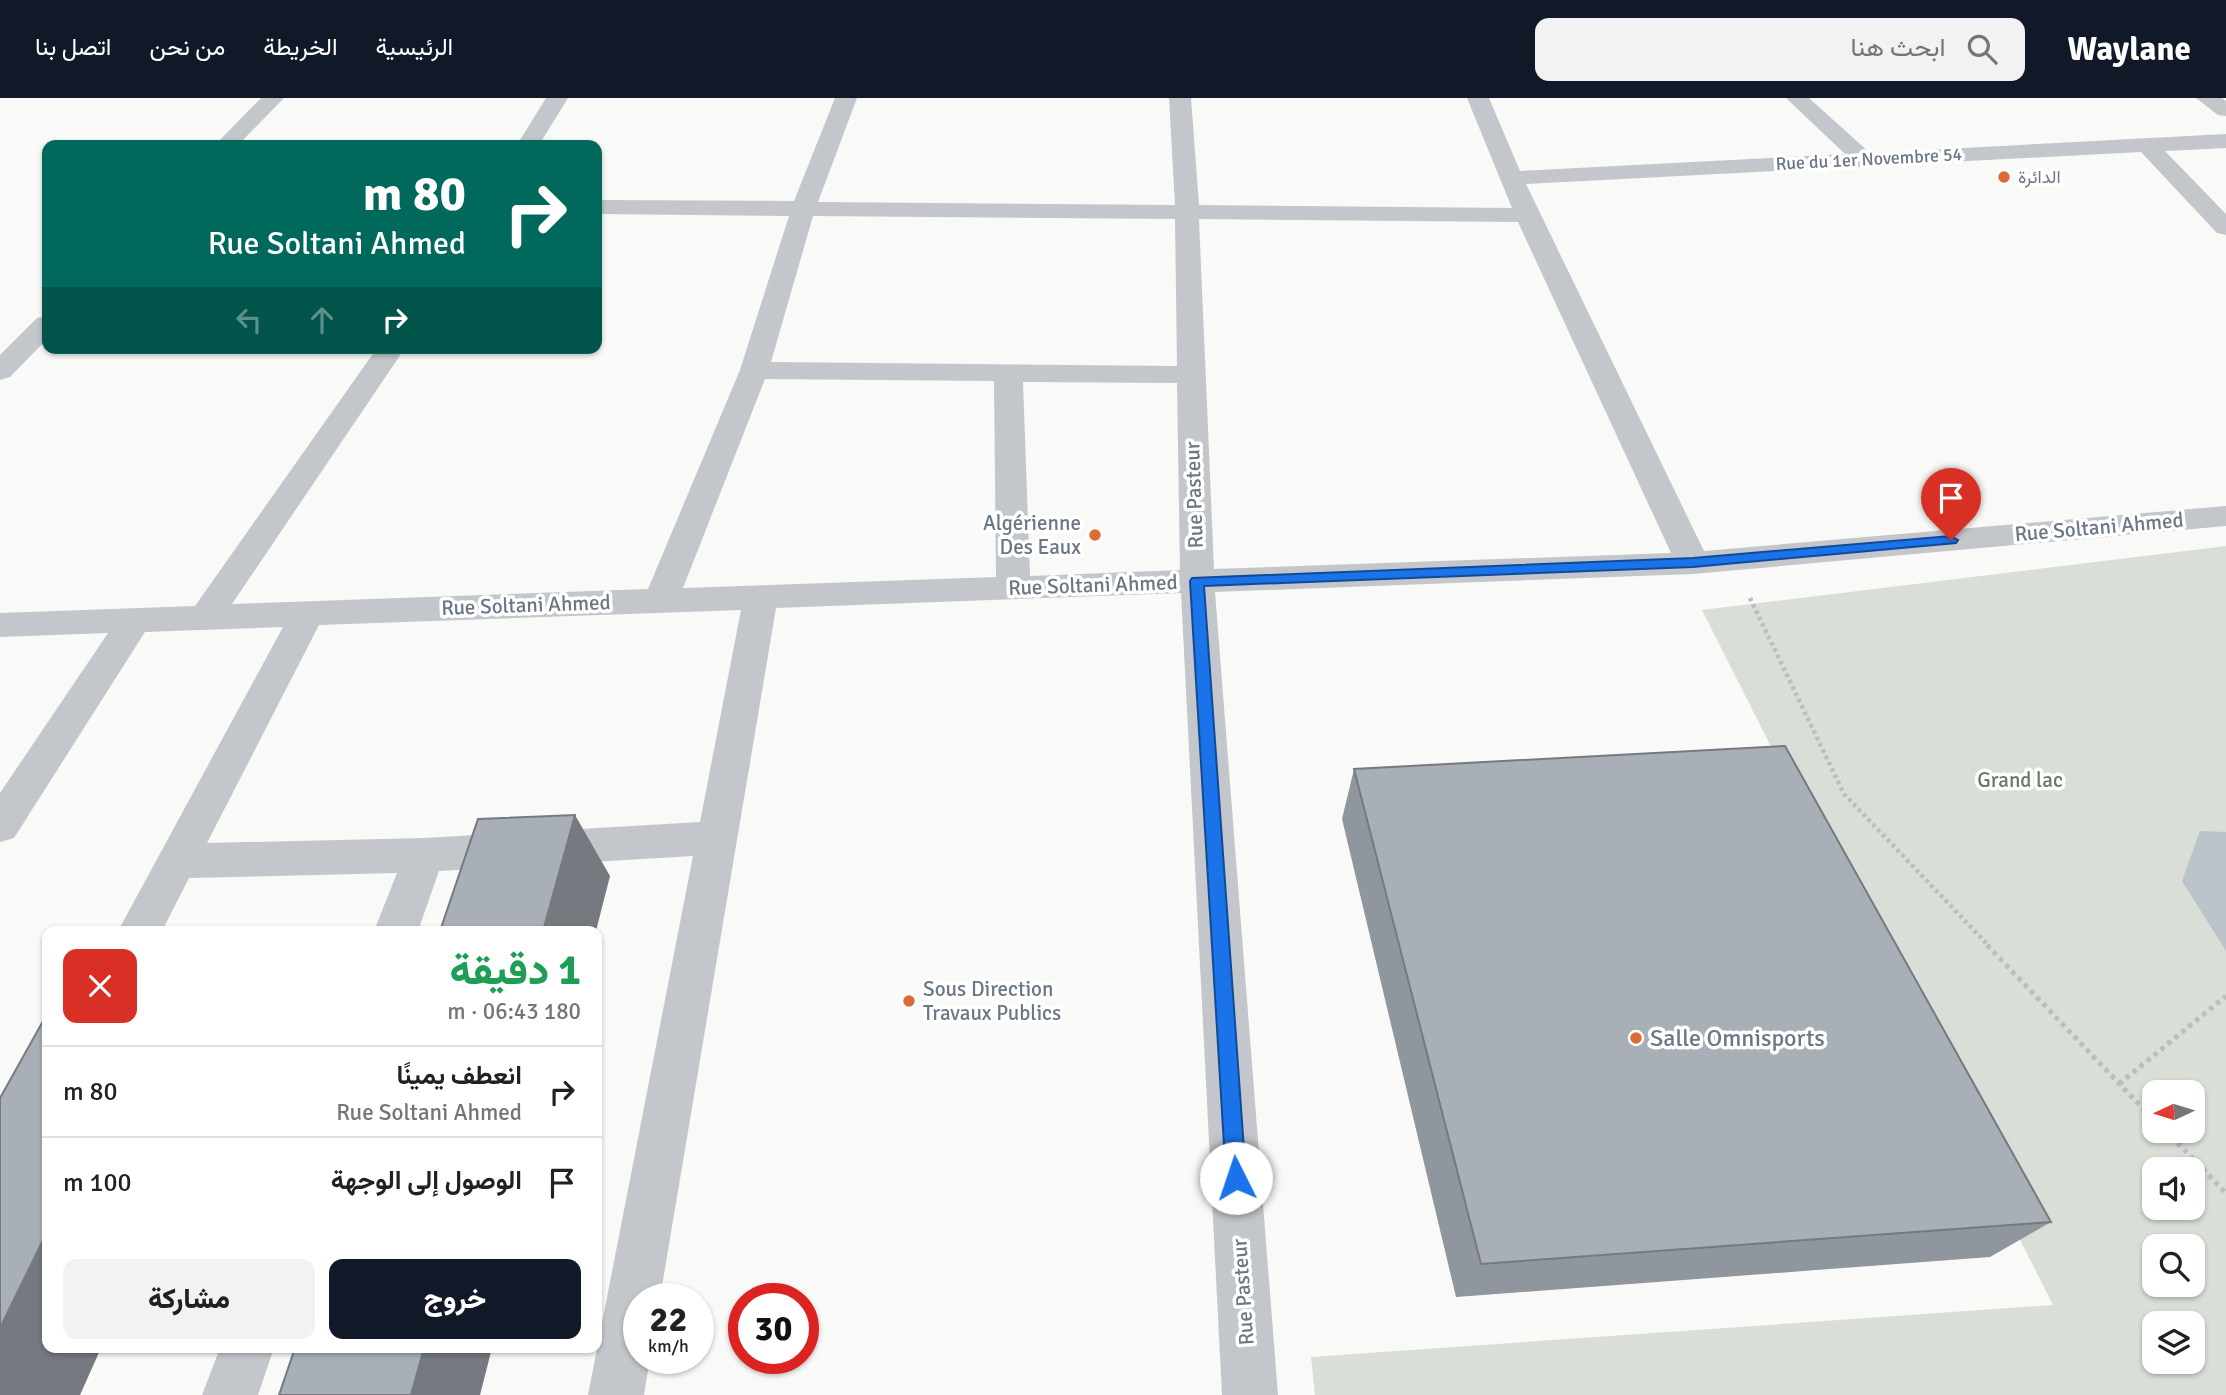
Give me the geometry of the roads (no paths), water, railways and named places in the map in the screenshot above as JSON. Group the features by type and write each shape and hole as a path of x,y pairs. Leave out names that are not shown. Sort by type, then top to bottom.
{"street":[{"path":"231,140 273,98"},
{"path":"531,140 557,98"},
{"path":"660,600 754,370 803,209 846,98"},
{"name":"Rue Pasteur","path":"1180,98 1187,211 1197,581 1250,1395"},
{"path":"1478,98 1527,215 1693,563"},
{"path":"1797,98 1865,160"},
{"path":"2207,98 2226,110"},
{"name":"Rue du 1er Novembre 54","path":"1511,178 2226,141"},
{"path":"2147,145 2226,228"},
{"path":"602,207 1527,215"},
{"path":"0,371 42,329"},
{"path":"205,617 387,354"},
{"path":"754,370 1191,375"},
{"path":"1008,373 1013,587"},
{"name":"Rue Soltani Ahmed","path":"0,625 1693,563 2226,516"},
{"path":"617,1395 761,597"},
{"path":"143,926 308,613"},
{"path":"0,825 135,620"},
{"path":"177,861 424,855 718,838"},
{"path":"398,926 424,855"},
{"path":"230,1395 245,1353"}],"place":[{"name":"الدائرة","path":"2004,177"},
{"name":"Algérienne Des Eaux","path":"1095,535"},
{"name":"Sous Direction Travaux Publics","path":"909,1001"},
{"name":"Salle Omnisports","path":"1636,1038"}],"park label":[{"name":"Grand lac","path":"2020,780"}]}
